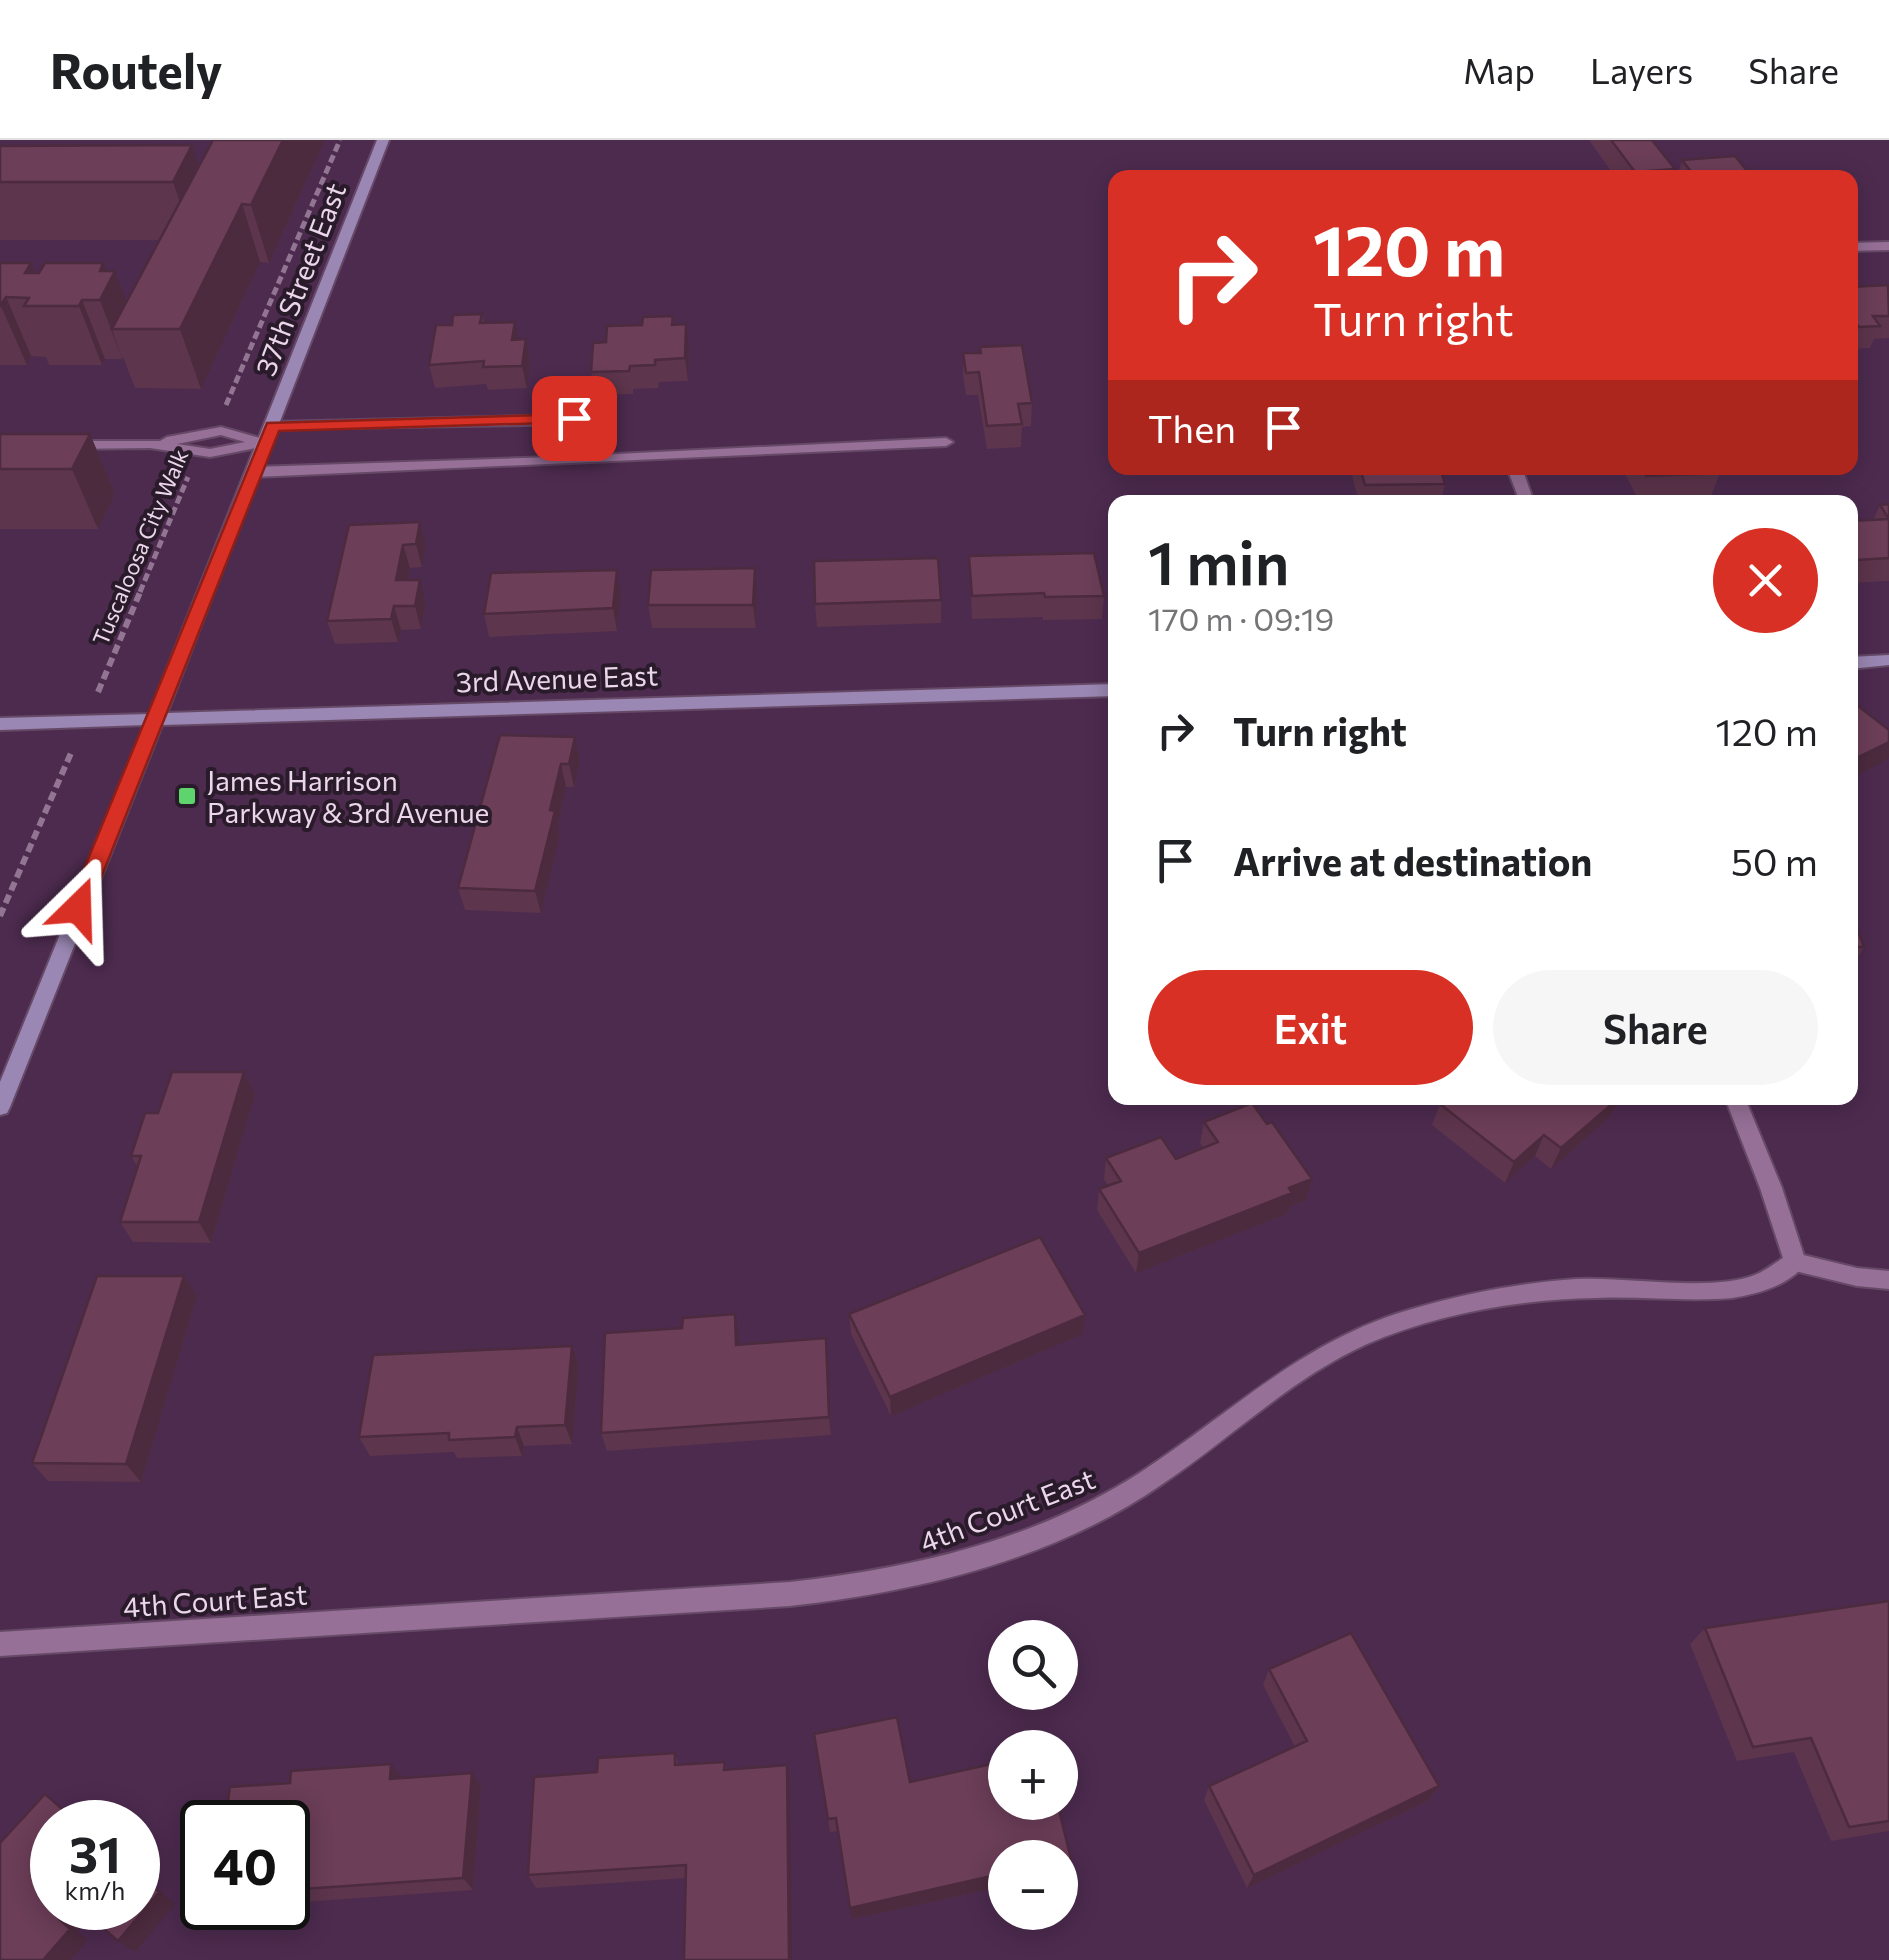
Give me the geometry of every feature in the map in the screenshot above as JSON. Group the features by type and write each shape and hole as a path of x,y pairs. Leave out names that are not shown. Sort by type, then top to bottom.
{"street":[{"name":"37th Street East","path":"0,1106 270,434 383,140"},
{"path":"1858,247 1889,246"},
{"path":"56,446 150,444 215,432 270,434 594,420 598,440 586,460"},
{"path":"150,444 198,451 270,434"},
{"path":"254,472 946,442"},
{"path":"1858,662 1889,660"},
{"name":"3rd Avenue East","path":"0,724 154,716 1108,690"},
{"path":"1739,1105 1772,1188 1795,1262 1857,1278 1889,1280"},
{"name":"4th Court East","path":"0,1644 764,1594 906,1580 1048,1533 1113,1502 1168,1468 1271,1386 1326,1353 1387,1326 1446,1309 1577,1288 1709,1289 1758,1284 1795,1262"}],"path":[{"name":"Tuscaloosa City Walk","path":"215,432 340,140"},
{"name":"Tuscaloosa City Walk","path":"0,916 198,451"}],"building":[{"path":"213,140 283,140 251,205 242,204 180,329 112,329"},
{"path":"1611,140 1652,140 1675,169 1662,170 1634,170"},
{"path":"192,145 173,182 0,182 0,146"},
{"path":"1735,156 1746,170 1690,170 1682,160"},
{"path":"0,263 31,263 25,273 39,273 45,263 103,263 100,271 115,271 100,300 82,300 79,306 24,306 29,298 6,297 0,306"},
{"path":"1888,285 1889,316 1873,316 1880,326 1858,326 1858,287"},
{"path":"482,314 480,323 515,322 512,340 526,339 522,366 483,367 484,361 429,365 436,325 452,325 453,315"},
{"path":"673,316 672,325 686,324 685,358 655,360 655,365 630,366 629,371 591,372 593,343 606,342 607,326 642,325 643,317"},
{"path":"1022,345 1032,403 1018,404 1022,424 987,426 979,372 966,373 963,353 981,353 980,347"},
{"path":"0,434 90,434 72,469 0,469"},
{"path":"1362,475 1442,475 1445,484 1365,485"},
{"path":"1889,504 1889,519 1880,505"},
{"path":"1889,519 1889,558 1858,560 1858,521"},
{"path":"420,522 416,544 403,545 396,580 420,580 415,606 394,606 391,619 327,621 349,525"},
{"path":"1094,553 1104,596 972,596 969,556"},
{"path":"938,558 941,600 815,604 814,561"},
{"path":"755,568 753,605 648,605 651,570"},
{"path":"617,570 613,608 484,614 491,573"},
{"path":"1858,706 1889,730 1889,742 1858,757"},
{"path":"500,735 575,737 569,764 561,764 550,810 555,811 535,891 458,888"},
{"path":"172,1072 244,1072 199,1222 120,1222 141,1156 131,1156 145,1113 158,1113"},
{"path":"1253,1105 1267,1124 1272,1122 1312,1179 1289,1188 1292,1193 1139,1253 1099,1189 1121,1181 1106,1158 1161,1137 1176,1159 1218,1142 1204,1122"},
{"path":"1441,1105 1611,1105 1561,1148 1544,1135 1514,1162"},
{"path":"1040,1237 1085,1315 890,1397 849,1314"},
{"path":"97,1276 184,1276 126,1464 32,1463"},
{"path":"735,1314 736,1345 826,1338 829,1417 601,1433 605,1333 682,1328 683,1318"},
{"path":"572,1346 565,1425 517,1427 515,1437 449,1440 449,1433 359,1437 373,1355"},
{"path":"1889,1601 1889,1821 1849,1827 1811,1738 1753,1747 1705,1628"},
{"path":"1351,1633 1439,1786 1254,1875 1209,1786 1307,1741 1269,1669"},
{"path":"897,1717 910,1782 988,1765 988,1820 1061,1820 1066,1840 988,1840 988,1877 850,1908 836,1818 828,1819 814,1734"},
{"path":"675,1753 675,1765 725,1762 724,1770 787,1765 789,1960 684,1960 686,1865 528,1875 534,1777 597,1772 598,1758"},
{"path":"391,1764 390,1779 472,1773 463,1878 310,1888 310,1800 228,1800 230,1787 290,1783 291,1771"},
{"path":"30,1810 30,1930 69,1930 43,1960 0,1960 0,1843"},
{"path":"105,1930 127,1930 118,1941"}],"place":[{"name":"James Harrison Parkway & 3rd Avenue","path":"187,796"}],"route":[{"path":"78,908 273,426 353,427 574,418"}]}
